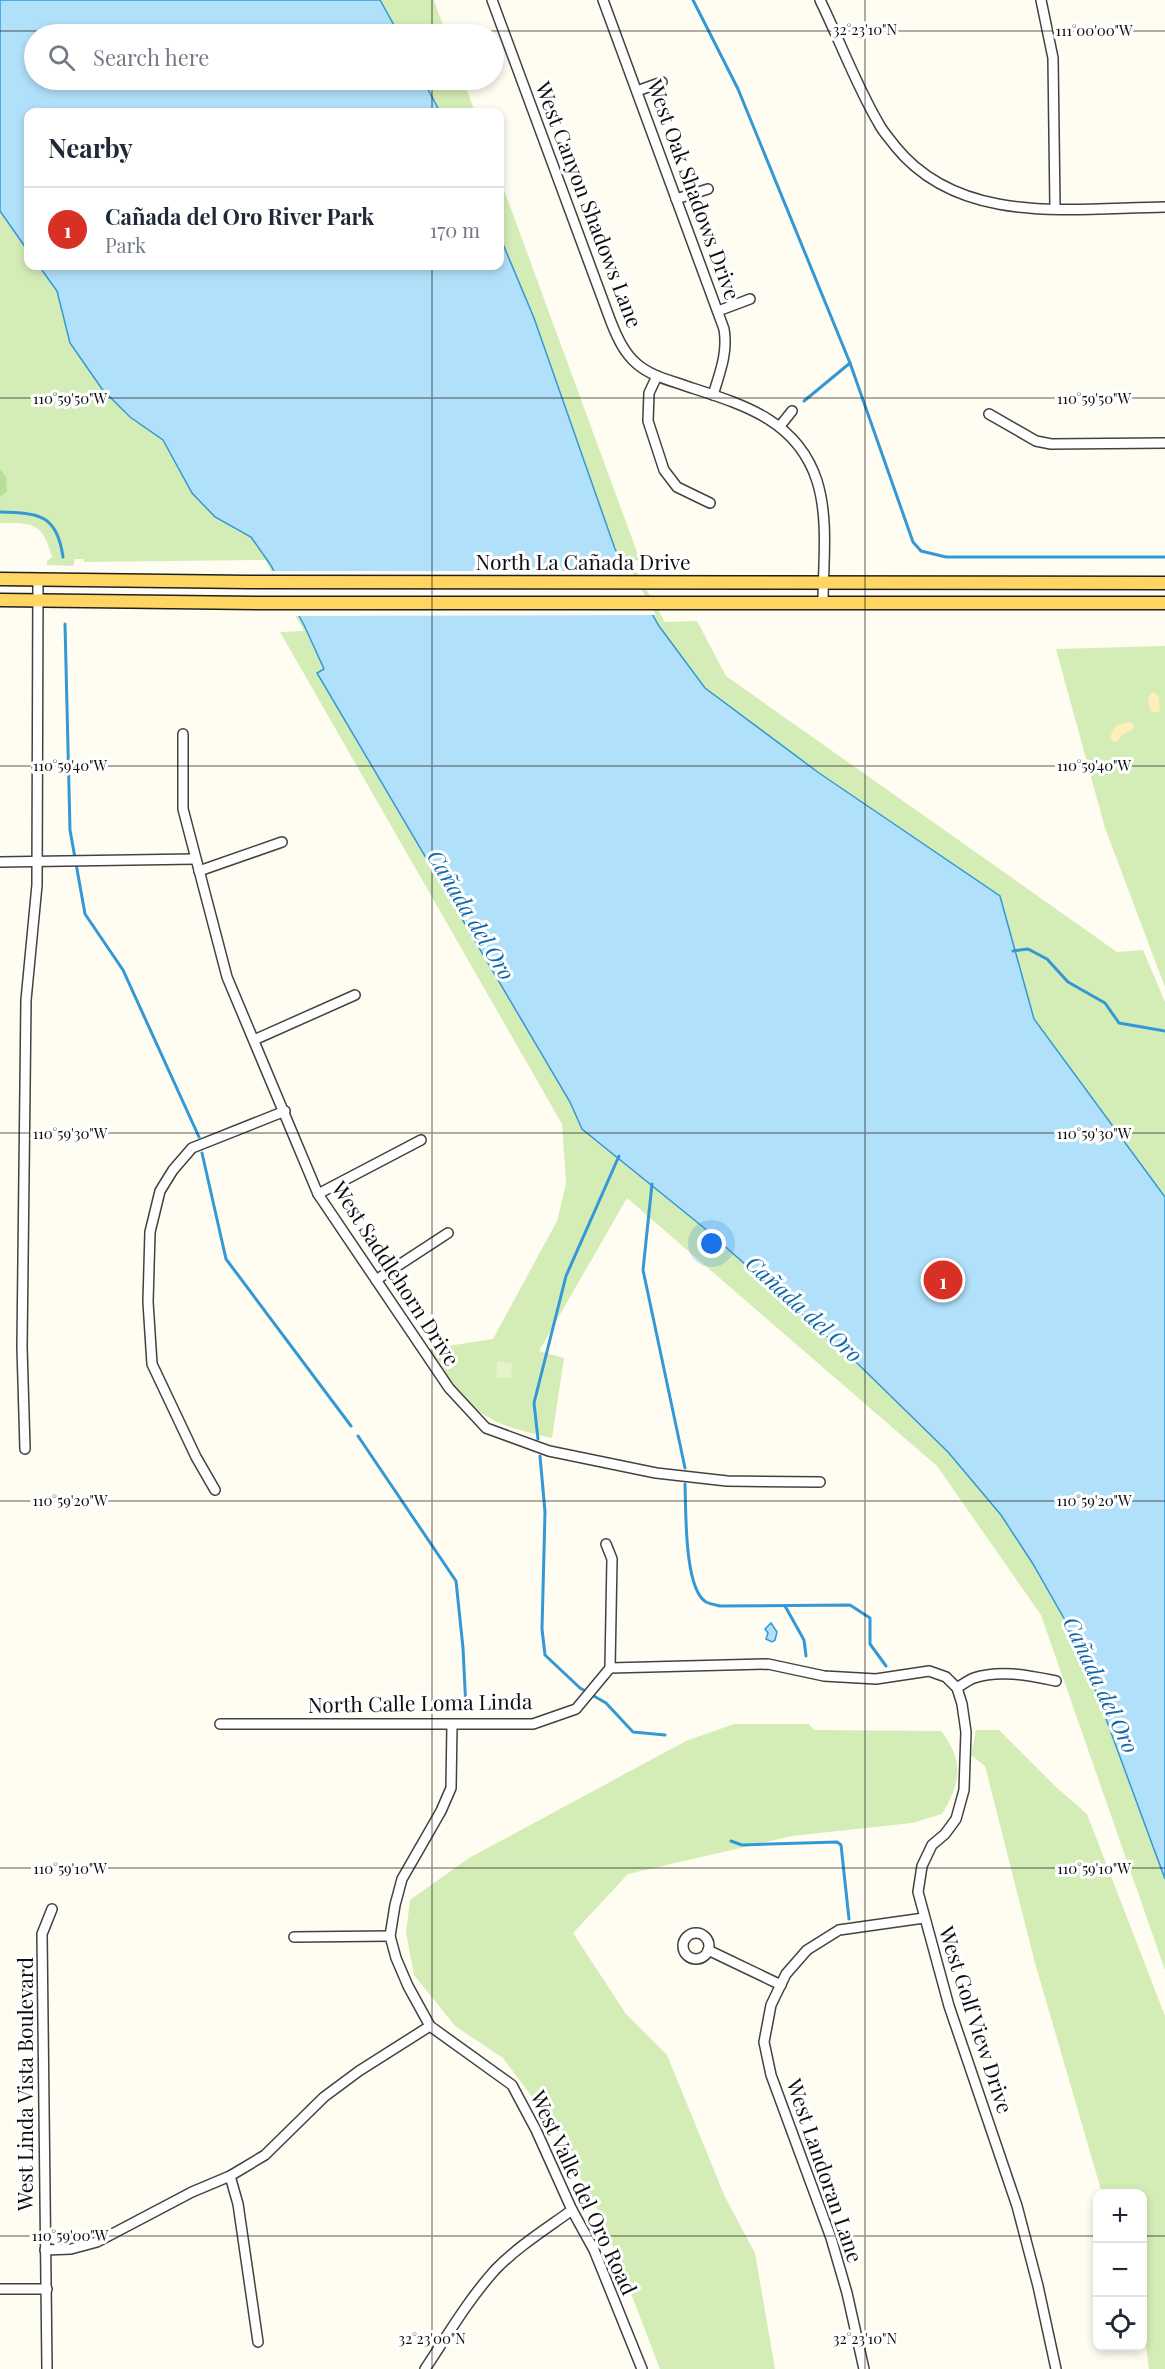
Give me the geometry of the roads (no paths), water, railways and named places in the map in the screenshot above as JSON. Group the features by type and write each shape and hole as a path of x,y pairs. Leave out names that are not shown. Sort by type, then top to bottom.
{"main road":[{"name":"North La Cañada Drive","path":"0,579 249,582 1165,583"},
{"name":"North La Cañada Drive","path":"0,600 261,603 1165,603"}],"street":[{"name":"West Canyon Shadows Lane","path":"492,0 501,24"},
{"name":"West Oak Shadows Drive","path":"603,0 724,329 726,349 713,395"},
{"path":"820,0 879,126 902,154 927,177 957,193 991,204 1022,208 1165,207"},
{"path":"1041,0 1053,58 1055,208"},
{"name":"West Canyon Shadows Lane","path":"504,33 610,322 627,353 640,366 657,376 747,408 780,426 804,454 817,481 823,510 823,603"},
{"path":"637,91 662,81"},
{"path":"676,199 708,189"},
{"path":"718,311 750,299"},
{"path":"657,376 649,393 648,421 664,470 677,487 710,503"},
{"path":"780,426 792,411"},
{"path":"989,414 1036,441 1051,444 1165,443"},
{"path":"25,1449 22,1347 26,1000 27,967 36,906 38,862 38,580"},
{"name":"West Saddlehorn Drive","path":"183,734 183,809 227,977 318,1194 448,1388 486,1428 549,1451 654,1473 728,1481 820,1482"},
{"path":"199,871 282,842"},
{"path":"0,862 195,859"},
{"path":"254,1040 356,994"},
{"path":"215,1490 196,1457 152,1364 148,1302 150,1232 160,1191 173,1170 192,1148 285,1111"},
{"path":"318,1194 421,1140"},
{"path":"376,1280 448,1233"},
{"path":"606,1544 612,1559 610,1668 768,1664 824,1676 876,1679 929,1671 946,1677 957,1688 974,1678 996,1675 1024,1674 1056,1681"},
{"name":"North Calle Loma Linda","path":"220,1724 533,1724 576,1708 610,1668"},
{"name":"West Golf View Drive","path":"957,1688 966,1732 964,1790 956,1819 945,1834 932,1845 922,1866 918,1892 949,2006 1017,2206 1038,2286 1056,2369"},
{"name":"West Valle del Oro Road","path":"452,1725 451,1788 441,1811 402,1880 390,1936 408,1986 430,2026 512,2085 536,2130 572,2210 594,2250 642,2369"},
{"name":"West Linda Vista Boulevard","path":"47,2369 42,1934 52,1909"},
{"name":"West Landoran Lane","path":"864,2369 847,2293 831,2238 771,2075 764,2042 771,2005 780,1985 786,1974 807,1950 838,1930 924,1918"},
{"path":"294,1937 390,1936"},
{"path":"708,1950 780,1985"},
{"path":"45,2250 71,2249 97,2242 192,2192 230,2176 265,2156 332,2090 430,2026"},
{"path":"230,2176 238,2204 258,2342"},
{"path":"424,2369 479,2290 496,2270 516,2250 572,2210"},
{"path":"0,2289 46,2289"}],"water":[{"path":"0,0 380,0 393,24 24,24 24,90 428,90 438,108 24,108 24,245 0,211"},
{"name":"Cañada del Oro","path":"504,247 534,318 615,549 659,626 705,688 819,773 1000,896 1034,1019 1165,1197 1165,1879 1078,1643 1033,1564 1001,1515 948,1452 857,1363 703,1227 582,1129 570,1102 317,673 324,669 304,625 270,564 251,537 215,517 192,493 163,440 130,417 102,389 70,343 57,291 42,270 504,270"},
{"path":"771,1623 777,1632 772,1642 766,1639 768,1633 765,1629"}],"waterway":[{"path":"693,0 738,89 850,363 913,542 921,551 946,557 1165,557"},
{"path":"804,401 850,363"},
{"path":"0,512 25,513 44,519 56,532 63,557"},
{"path":"65,624 70,830 85,914 123,970 199,1137"},
{"path":"1013,951 1028,949 1047,959 1068,982 1105,1003 1119,1023 1165,1031"},
{"path":"202,1153 226,1259 351,1426"},
{"path":"538,1439 534,1403 566,1276 619,1156"},
{"path":"652,1184 643,1270 685,1468"},
{"path":"358,1436 456,1581 466,1709"},
{"path":"540,1456 545,1512 542,1629 545,1655 580,1688 606,1703 633,1732 665,1735"},
{"path":"685,1484 690,1566 699,1594 706,1602 720,1606 850,1605 870,1618 870,1644 886,1666"},
{"path":"785,1606 804,1640 806,1656"},
{"path":"731,1841 742,1845 837,1842 841,1845 849,1919"}],"place":[{"name":"Cañada del Oro River Park","path":"943,1280"}]}
